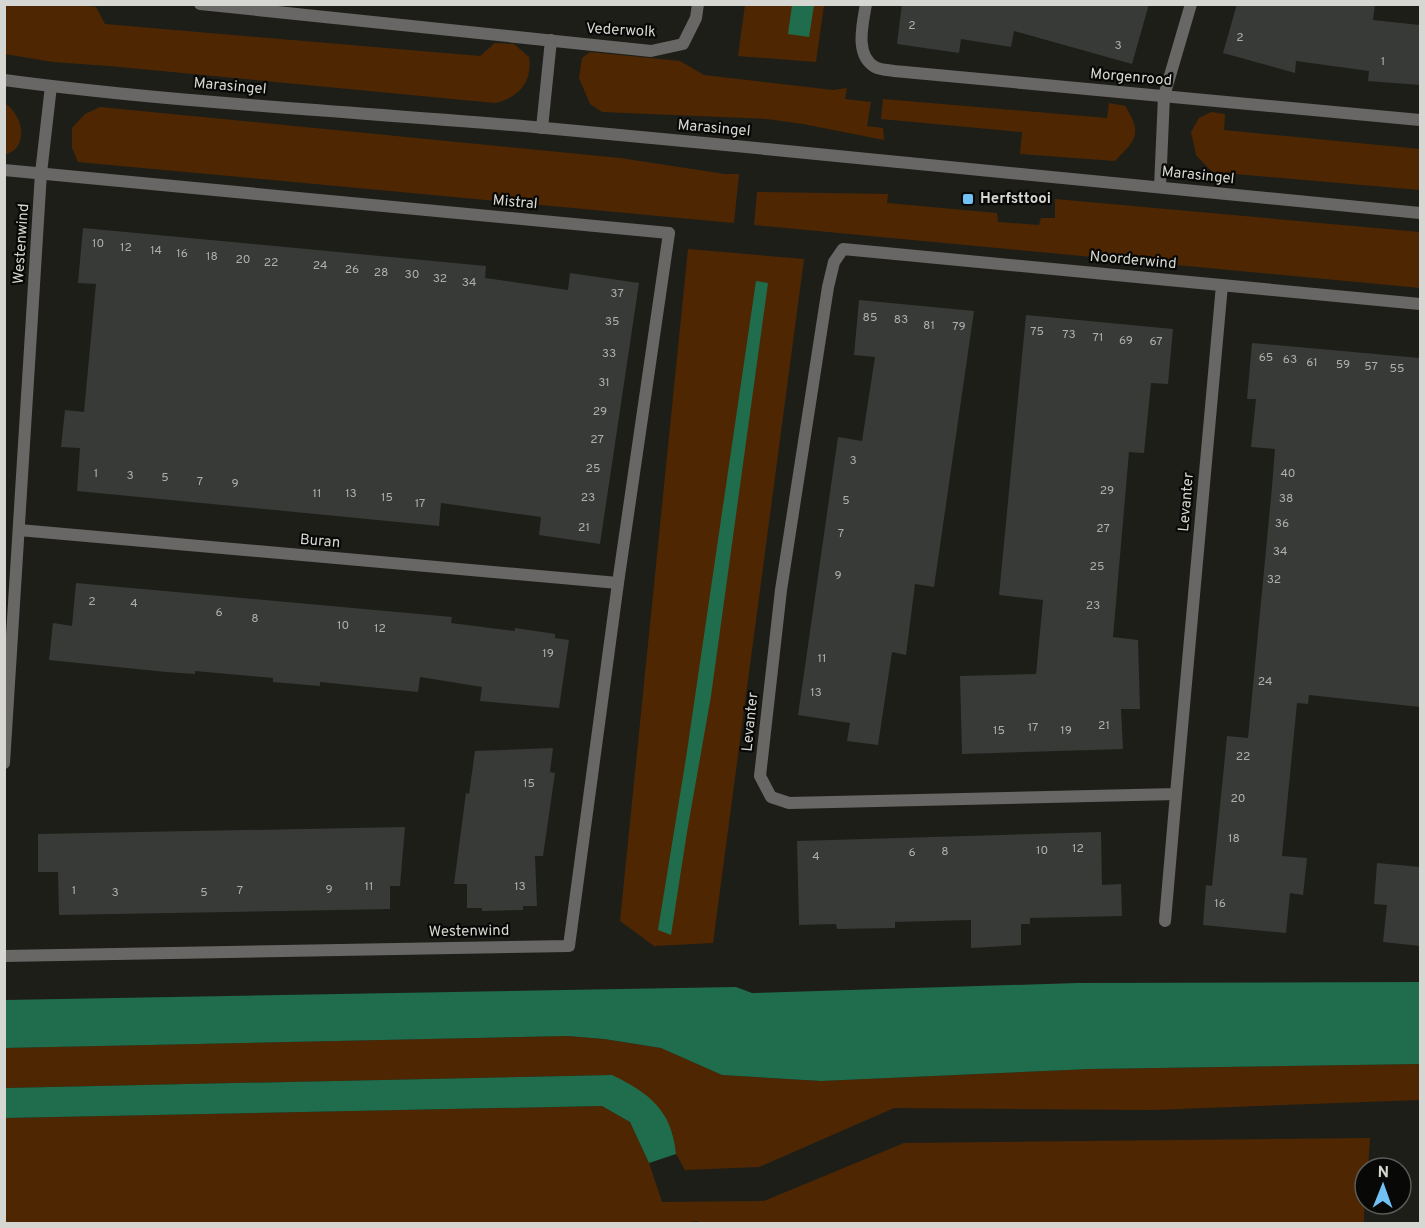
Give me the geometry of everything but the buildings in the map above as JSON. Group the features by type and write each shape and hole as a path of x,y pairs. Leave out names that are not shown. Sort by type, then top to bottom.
{"street":[{"name":"Vederwolk","path":"200,4 651,51 683,44 696,18 698,4"},
{"name":"Morgenrood","path":"866,4 861,35 864,52 874,67 894,71 1420,120"},
{"path":"1160,187 1164,96 1191,4"},
{"path":"542,128 551,40"},
{"name":"Marasingel","path":"4,80 542,128 1420,213"},
{"name":"Westenwind","path":"4,763 41,173 51,86"},
{"name":"Mistral","path":"4,170 669,232 618,583"},
{"name":"Noorderwind","path":"843,249 1420,304"},
{"name":"Levanter","path":"843,249 834,262 828,287 778,613 760,776 771,797 789,803 1176,794"},
{"name":"Levanter","path":"1165,921 1222,285"},
{"name":"Buran","path":"19,530 618,583"},
{"name":"Westenwind","path":"4,956 569,946 618,583"}],"shaded area":[{"path":"5,5 96,7 105,24 480,56 495,43 514,44 529,57 529,74 517,93 495,103 53,62 5,54"},
{"path":"745,5 824,5 816,62 738,56"},
{"path":"792,5 814,5 809,37 788,34"},
{"path":"590,52 680,61 704,75 833,90 847,88 845,99 871,102 867,126 883,128 884,140 767,119 602,112 590,104 579,78 582,58"},
{"path":"883,99 1107,118 1109,103 1125,106 1134,123 1135,136 1115,161 1020,154 1022,132 881,119"},
{"path":"4,103 17,117 21,129 17,147 5,155"},
{"path":"100,107 620,158 725,174 739,174 734,223 78,162 72,148 72,128 85,114"},
{"path":"1211,112 1225,114 1224,130 1420,149 1420,190 1212,172 1196,155 1191,132 1199,118"},
{"path":"757,192 888,194 887,203 997,213 998,222 1039,225 1041,218 1055,218 1055,199 1420,232 1420,288 754,225"},
{"path":"688,249 804,259 713,943 654,946 620,921"},
{"path":"756,281 768,283 711,696 671,935 658,930 686,758"},
{"path":"1420,982 1420,1064 1090,1069 821,1081 722,1075 661,1048 568,1036 4,1048 5,1000 736,987 752,993 1078,983"},
{"path":"568,1036 661,1048 722,1075 821,1081 1090,1069 1420,1064 1420,1100 1153,1110 894,1108 759,1167 685,1170 676,1154 672,1132 612,1075 5,1088 4,1048"},
{"path":"612,1075 647,1096 664,1114 674,1139 676,1154 649,1163 630,1122 602,1106 5,1118 5,1088"},
{"path":"602,1106 630,1122 649,1163 662,1202 764,1201 904,1143 1370,1138 1369,1156 1353,1156 1353,1216 1364,1216 1364,1223 698,1224 698,1221 668,1224 5,1224 4,1118"}],"place":[{"name":"Herfsttooi","path":"968,199"}]}
